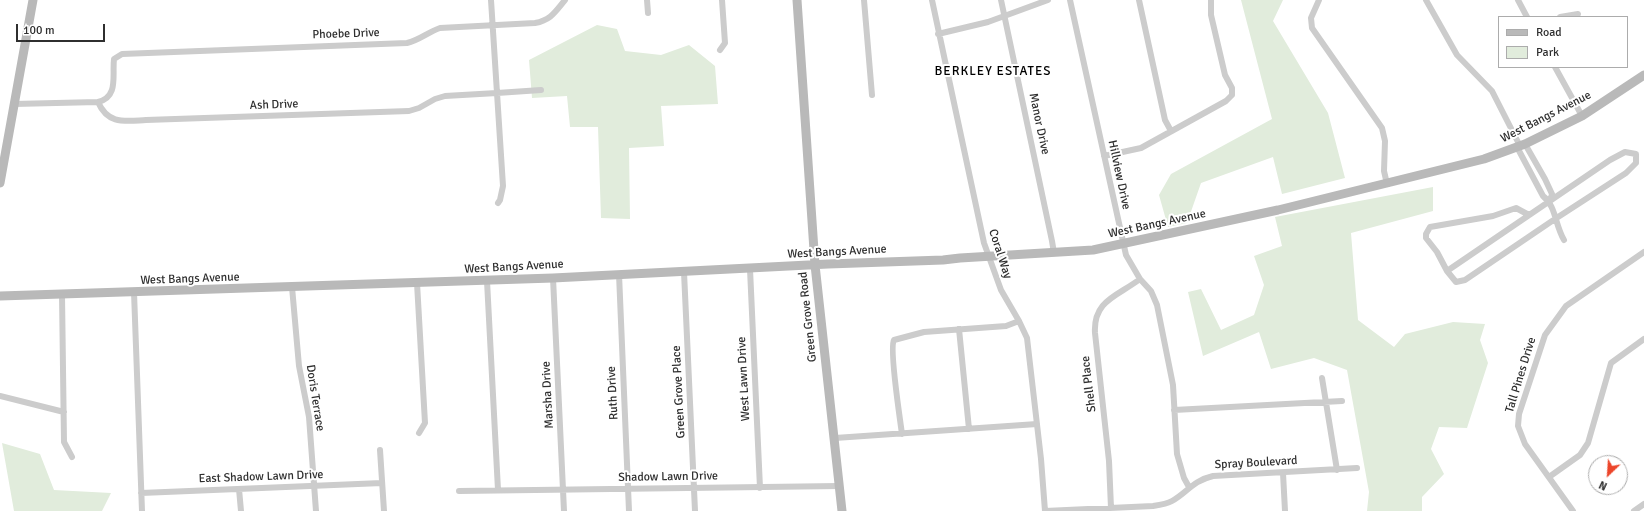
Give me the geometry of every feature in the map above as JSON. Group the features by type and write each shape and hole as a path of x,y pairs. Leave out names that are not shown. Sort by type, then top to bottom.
{"street":[{"path":"0,183 33,0"},
{"path":"491,0 503,186 498,203"},
{"name":"Phoebe Drive","path":"98,102 104,100 113,89 115,58 118,55 127,53 407,43 419,40 430,32 440,28 535,24 552,16 565,0"},
{"path":"647,0 648,13"},
{"path":"720,50 725,43 722,0"},
{"name":"Green Grove Road","path":"797,0 815,265 842,511"},
{"path":"864,0 872,95"},
{"name":"Coral Way","path":"932,0 938,34 984,243 1001,290 1019,321 1026,338 1037,424 1045,511"},
{"name":"Manor Drive","path":"1001,0 1054,253"},
{"path":"938,34 976,26 1048,0"},
{"name":"Hillview Drive","path":"1070,0 1126,255 1140,279 1151,291 1157,305 1172,385 1177,454 1184,478 1189,487"},
{"path":"1139,0 1165,120 1171,131"},
{"path":"1104,156 1137,150 1230,98 1233,92 1225,75 1211,15 1211,0"},
{"path":"1319,0 1311,18 1312,28 1382,128 1386,141 1384,171 1387,184"},
{"path":"1426,0 1457,55 1492,91 1521,146 1543,196 1550,202"},
{"path":"1518,0 1526,16"},
{"path":"1566,16 1578,14"},
{"path":"1556,68 1582,116"},
{"name":"West Bangs Avenue","path":"0,296 487,281 943,260 1093,250 1387,184 1484,159 1521,146 1582,116 1644,75"},
{"name":"Ash Drive","path":"98,102 102,111 109,118 124,121 408,111 419,108 438,97 541,90"},
{"path":"14,104 98,102"},
{"path":"1521,146 1545,179 1552,194 1550,202 1559,231 1564,240"},
{"path":"1447,271 1550,202 1610,160 1625,152 1636,154 1636,163 1626,173 1465,280 1456,282 1447,271 1437,252 1426,238 1426,234 1430,227 1493,216 1516,208 1530,215"},
{"name":"Tall Pines Drive","path":"1573,511 1525,444 1518,426 1519,414 1545,335 1566,306 1644,252"},
{"name":"West Lawn Drive","path":"750,269 760,488"},
{"name":"Green Grove Place","path":"684,272 695,511"},
{"name":"Ruth Drive","path":"619,274 630,511"},
{"name":"Marsha Drive","path":"553,278 564,511"},
{"name":"Shell Place","path":"1111,508 1109,461 1095,333 1095,320 1100,308 1107,300 1130,287 1140,279"},
{"path":"487,281 498,490"},
{"path":"417,283 424,422 419,432"},
{"name":"Doris Terrace","path":"292,288 297,355 309,417 316,511"},
{"path":"134,292 142,511"},
{"path":"62,295 64,442 72,457"},
{"path":"902,434 892,344 894,340 924,332 1006,326 1019,321"},
{"path":"959,329 969,429"},
{"path":"1549,477 1580,455 1588,443 1611,363 1644,339"},
{"path":"1322,378 1337,470"},
{"path":"0,396 64,412"},
{"path":"1174,410 1342,401"},
{"path":"835,438 1037,424"},
{"path":"380,450 384,511"},
{"name":"Spray Boulevard","path":"1045,511 1154,506 1166,504 1172,502 1189,487 1213,476 1357,468"},
{"path":"1284,473 1285,511"},
{"name":"East Shadow Lawn Drive","path":"141,493 382,483"},
{"name":"Shadow Lawn Drive","path":"459,491 839,486"},
{"path":"239,489 241,511"},
{"path":"1634,511 1644,504"}],"green space":[{"path":"1241,0 1283,0 1273,21 1328,113 1345,178 1282,194 1273,157 1201,183 1187,223 1168,227 1159,195 1171,174 1272,119"},
{"path":"597,25 617,29 625,51 661,55 689,45 715,66 718,104 661,106 664,146 629,148 630,219 601,218 598,127 570,127 567,96 532,98 529,60"},
{"path":"1433,187 1433,211 1351,233 1358,320 1394,347 1405,334 1453,322 1485,324 1480,340 1488,363 1467,428 1439,427 1431,449 1444,474 1422,497 1422,511 1367,511 1369,492 1347,370 1314,358 1271,369 1259,332 1203,356 1188,292 1201,289 1221,330 1254,315 1264,285 1254,256 1282,246 1275,217"},
{"path":"2,443 40,454 54,490 111,493 102,511 14,511"}],"district":[{"name":"BERKLEY ESTATES","path":"993,72"}]}
